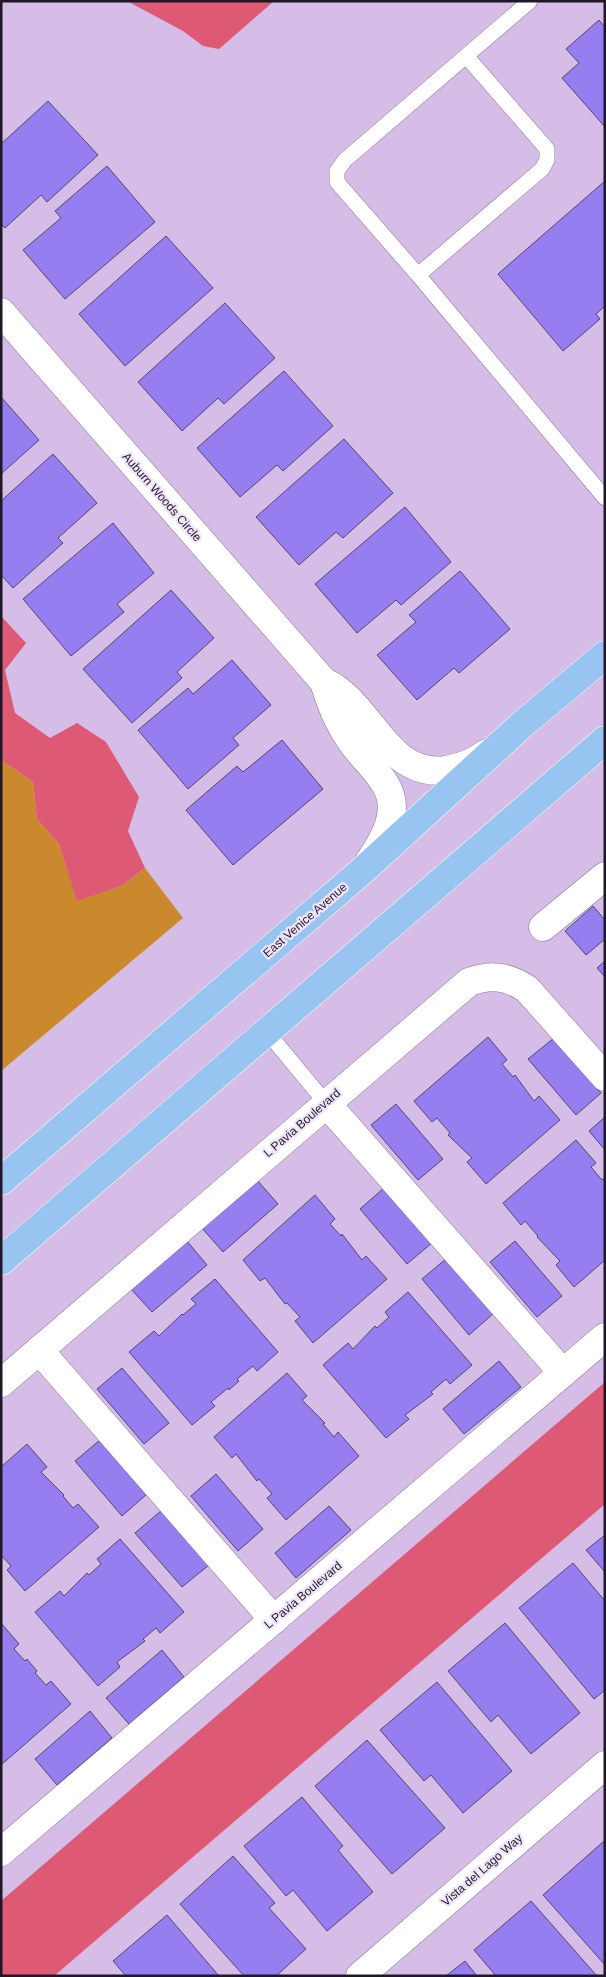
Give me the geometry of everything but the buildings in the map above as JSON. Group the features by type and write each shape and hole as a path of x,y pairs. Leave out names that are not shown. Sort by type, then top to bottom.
{"main road":[{"name":"East Venice Avenue","path":"1,1182 362,871 525,722 605,655"},
{"path":"1,1261 605,740"}],"street":[{"name":"Auburn Woods Circle","path":"1,312 324,682 341,692 395,752 413,766 437,771 472,764 525,722"},
{"name":"Auburn Woods Circle","path":"324,682 340,723 386,784 390,796 391,815 386,834 362,871"},
{"path":"543,927 605,876"},
{"name":"L Pavia Boulevard","path":"1,1382 326,1102 469,982 492,976 509,979 527,989 605,1077"},
{"path":"326,1102 563,1373"},
{"name":"L Pavia Boulevard","path":"1,1852 605,1337"},
{"path":"39,1350 274,1620"},
{"name":"Vista del Lago Way","path":"360,1976 605,1765"}],"lane":[{"path":"530,1 346,160 337,171 337,182 418,275 605,498"},
{"path":"418,275 542,168 547,160 547,149 467,56"},
{"path":"267,1032 326,1102"}],"shaded area":[{"path":"127,1 274,1 219,49 203,46 183,31"},
{"path":"1,616 26,643 5,670 15,713 50,738 77,723 106,742 139,797 128,831 145,868 121,886 77,901 59,844 37,819 33,782 1,760"},
{"path":"1,760 33,782 37,819 59,844 77,900 121,886 145,868 183,918 1,1071"},
{"path":"605,1382 605,1504 54,1976 1,1976 1,1901"}]}
